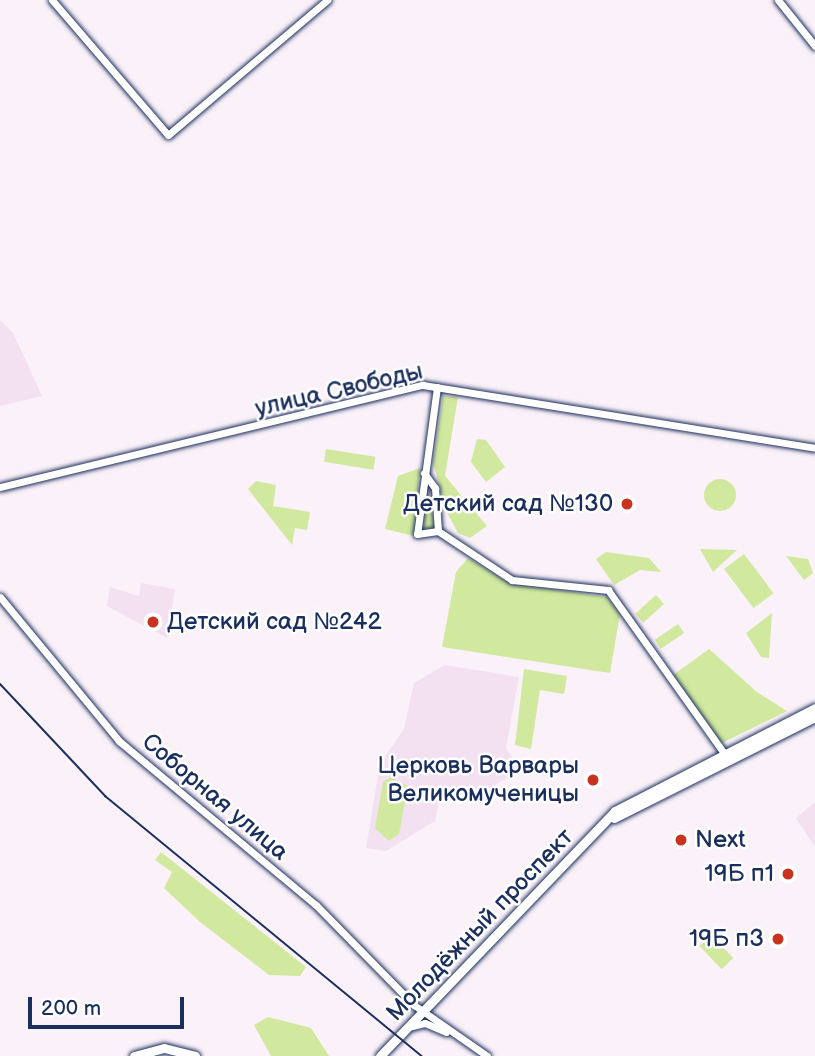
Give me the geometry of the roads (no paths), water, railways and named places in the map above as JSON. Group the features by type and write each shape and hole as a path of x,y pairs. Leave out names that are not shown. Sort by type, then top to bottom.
{"main road":[{"name":"Молодёжный проспект","path":"380,1056 608,820 640,793 815,708"},
{"name":"Молодёжный проспект","path":"608,820 815,717"},
{"path":"134,1056 164,1048 195,1056"},
{"path":"144,1056 180,1056"}],"street":[{"path":"52,0 168,135 327,0"},
{"path":"778,0 815,46"},
{"path":"437,387 418,534 438,531 512,580 608,590 724,753"},
{"name":"улица Свободы","path":"0,487 437,387 815,448"},
{"path":"424,473 435,488 438,531"},
{"name":"Соборная улица","path":"0,597 104,726 316,905 422,1010 457,1036"},
{"path":"407,1027 425,1023 457,1036 486,1056"}],"railway":[{"path":"0,684 105,796 422,1056"}],"place":[{"name":"Детский сад №130","path":"627,504"},
{"name":"Детский сад №242","path":"153,622"},
{"name":"Церковь Варвары Великомученицы","path":"593,780"},
{"name":"Next","path":"681,840"},
{"name":"19Б п1","path":"788,874"},
{"name":"19Б п3","path":"778,939"}]}
